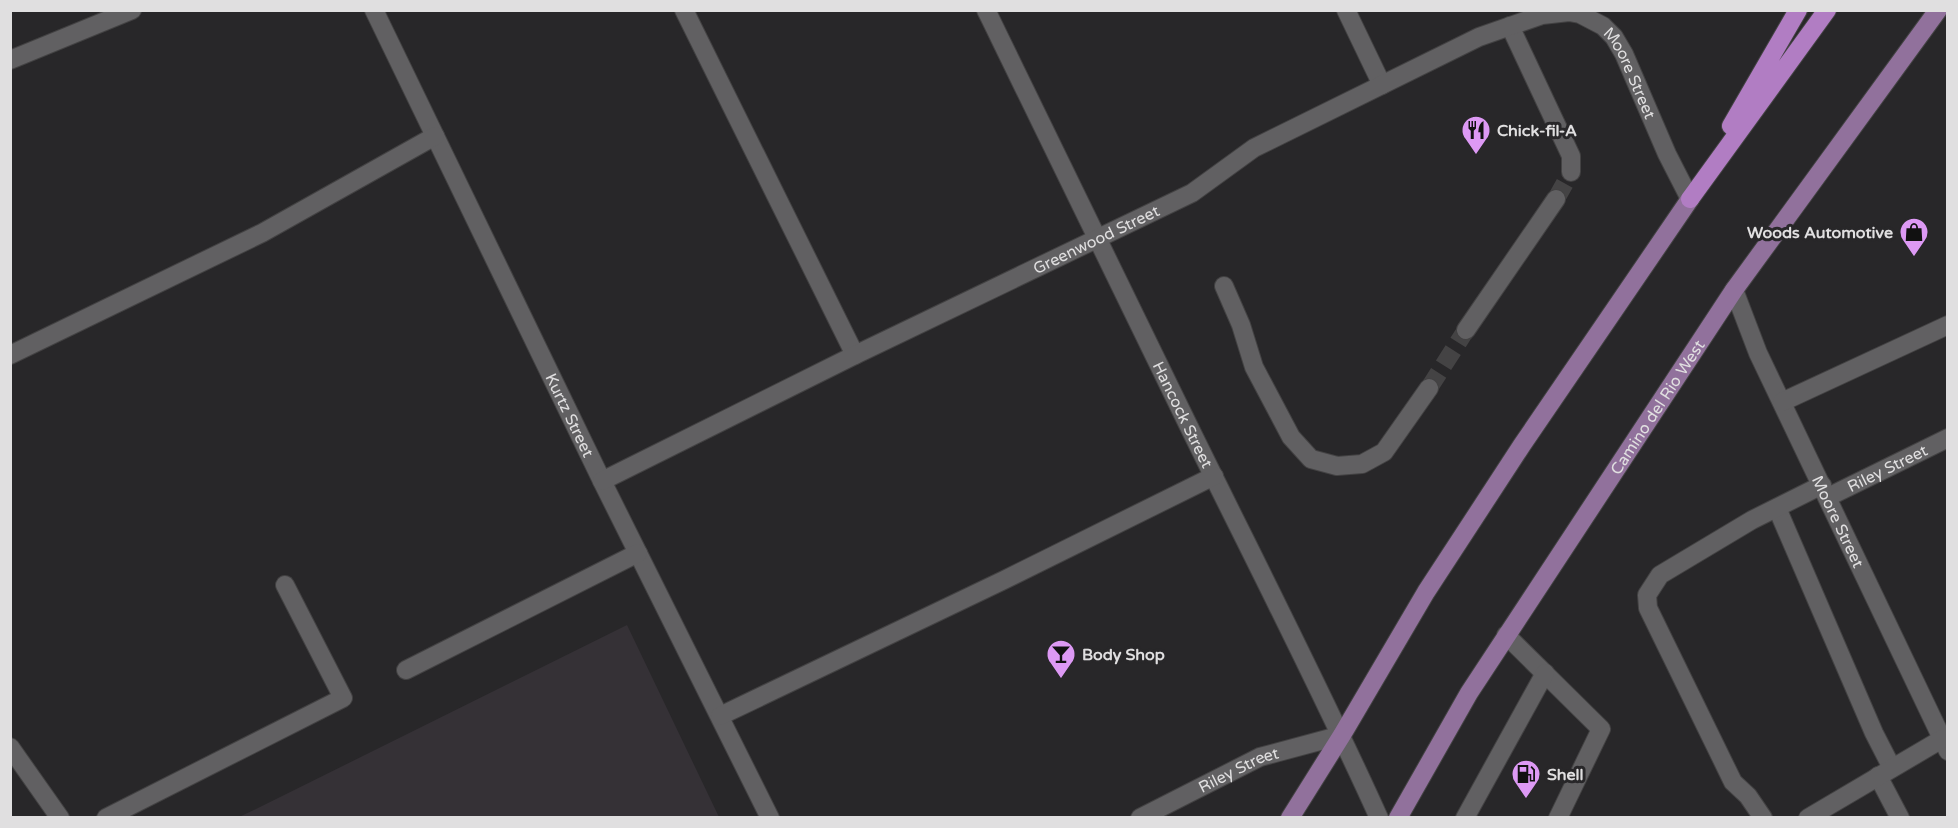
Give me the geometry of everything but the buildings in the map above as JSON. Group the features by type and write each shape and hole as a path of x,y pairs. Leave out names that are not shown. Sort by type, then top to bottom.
{"highway":[{"path":"1690,199 1798,10"},
{"path":"1690,199 1827,10"}],"main road":[{"name":"Camino del Rio West","path":"1398,818 1468,693 1734,290 1938,10"},
{"path":"1290,818 1426,592 1528,436 1690,199"}],"street":[{"path":"10,60 132,10"},
{"name":"Kurtz Street","path":"374,10 602,481 770,818"},
{"path":"684,10 855,355"},
{"name":"Hancock Street","path":"986,10 1342,735 1379,818"},
{"path":"1346,10 1382,86"},
{"name":"Greenwood Street","path":"602,481 855,355 1192,193 1254,148 1479,37 1554,13 1594,15"},
{"name":"Moore Street","path":"1594,15 1614,37 1624,54 1667,154 1690,199"},
{"path":"1510,26 1571,156 1571,172"},
{"path":"13,346 262,233 435,136"},
{"path":"1466,330 1557,199"},
{"path":"1224,286 1241,326 1254,367 1291,437 1311,459 1337,466 1362,464 1384,452 1429,388"},
{"name":"Moore Street","path":"1734,290 1758,353 1946,747"},
{"path":"1782,402 1947,325"},
{"name":"Riley Street","path":"1763,818 1748,796 1733,782 1648,608 1647,594 1660,575 1752,520 1947,438"},
{"path":"720,716 1214,476"},
{"path":"1777,508 1874,733 1900,818"},
{"path":"406,670 638,553"},
{"path":"106,818 343,698 285,585"},
{"path":"1506,635 1601,729 1558,818"},
{"path":"1465,818 1545,673"},
{"name":"Riley Street","path":"1140,818 1260,757 1342,735"},
{"path":"10,747 60,818"},
{"path":"1808,818 1885,772 1946,747"}],"shaded area":[{"path":"627,625 719,817 239,817 258,808"}],"tunnel":[{"path":"1556,199 1571,172"},
{"path":"1429,388 1466,330"}],"place":[{"name":"Chick-fil-A","path":"1476,156"},
{"name":"Woods Automotive","path":"1914,258"},
{"name":"Body Shop","path":"1061,680"},
{"name":"Shell","path":"1526,800"}]}
